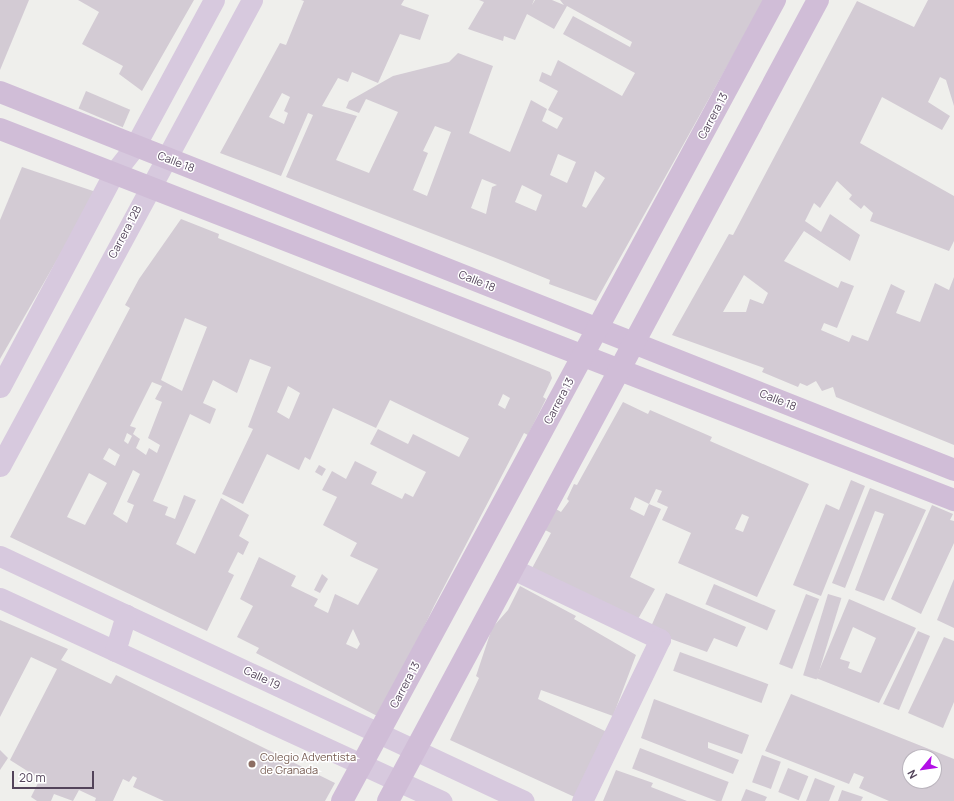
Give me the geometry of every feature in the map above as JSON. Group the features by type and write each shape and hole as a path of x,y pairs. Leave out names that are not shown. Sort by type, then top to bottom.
{"street":[{"path":"0,387 114,174 135,146 214,0"},
{"name":"Carrera 12B","path":"0,466 150,187 168,159 252,0"},
{"name":"Carrera 13","path":"342,801 776,0"},
{"path":"388,801 818,0"},
{"name":"Calle 18","path":"0,92 954,470"},
{"path":"0,129 954,500"},
{"name":"Calle 19","path":"0,556 524,801"},
{"path":"513,569 660,639 582,801"},
{"path":"0,598 442,801"},
{"path":"116,651 126,615"}],"building":[{"path":"0,0 29,0 0,70"},
{"path":"78,0 194,0 142,91 119,74 123,66 82,44 99,12"},
{"path":"301,0 404,0 401,5 429,15 420,40 400,34 378,83 352,72 348,82 338,78 322,106 357,116 336,160 369,173 398,112 366,99 359,113 346,108 349,101 393,76 449,62 458,53 493,66 469,133 510,152 531,100 547,109 542,121 557,129 563,118 548,110 558,91 539,81 542,72 551,76 558,60 622,96 635,73 563,34 573,16 630,47 632,42 567,6 554,29 527,14 515,40 504,36 503,41 468,29 484,2 479,0 534,0 532,5 535,0 552,0 564,5 560,0 764,0 596,301 549,284 550,280 493,257 286,177 313,115 308,113 281,176 220,153 280,43 286,45 304,1","holes":["282,93 290,97 284,111 288,113 284,124 269,117","435,126 451,132 427,196 413,190 428,153 423,151","558,154 576,162 567,183 550,175","595,171 605,178 586,208 582,206","482,179 497,185 492,187 486,214 471,208","522,185 542,195 536,211 515,202"]},
{"path":"928,0 954,0 954,106 946,80 940,77 928,102 950,116 942,130 882,97 860,143 954,196 954,241 949,251 870,221 873,213 864,205 861,209 849,199 852,195 837,181 820,208 814,203 805,221 821,232 830,214 860,235 850,261 804,231 784,261 838,288 841,281 854,286 837,328 824,323 821,330 849,342 852,335 868,341 891,284 905,291 896,313 920,322 935,283 949,290 954,277 954,445 836,397 833,387 822,391 816,381 807,386 800,383 798,387 762,372 764,368 672,335 729,234 733,235 857,1 914,27","holes":["744,275 768,293 763,304 750,299 746,312 723,312"]},
{"path":"86,91 130,110 123,127 79,108"},
{"path":"22,167 96,192 0,359 0,220"},
{"path":"181,219 219,234 218,238 550,372 552,378 543,397 546,399 528,435 524,433 434,606 381,718 256,653 259,648 237,637 253,606 240,599 259,557 296,576 291,586 318,599 314,606 328,613 335,594 358,605 378,569 350,556 357,543 323,525 337,497 322,490 332,471 346,479 355,461 377,472 371,484 402,499 405,493 413,497 426,472 370,444 378,429 408,444 413,434 459,457 469,438 390,400 376,428 333,408 310,460 305,457 299,470 267,454 243,504 222,494 253,429 248,427 271,367 250,359 237,393 213,380 203,403 216,409 210,424 190,414 153,501 168,507 165,515 175,519 184,495 196,500 176,544 195,554 221,498 249,515 239,536 249,542 243,555 238,552 228,572 234,575 207,631 10,537 130,308 125,305 139,279","holes":["185,318 207,327 182,391 161,380","152,382 162,386 155,399 162,402 148,438 160,445 157,453 149,448 146,455 136,448 140,439 133,434 136,428 130,426","288,386 300,393 289,419 277,412","503,394 510,398 505,409 498,405","127,433 132,436 128,444 124,441","109,448 120,455 115,466 103,459","133,470 140,474 127,502 134,505 127,523 113,514","89,473 107,483 85,525 67,517","353,629 360,644 357,649 346,644"]},
{"path":"623,402 648,414 650,410 712,437 710,441 809,484 757,597 678,563 691,533 662,520 668,507 657,502 662,491 656,489 649,504 661,509 630,577 655,589 638,619 530,572 551,533 545,530 556,509 561,512 569,501 567,499 574,484 577,485","holes":["635,497 649,504 644,516 630,509","742,514 749,517 743,532 735,529"]},
{"path":"319,465 326,469 322,476 315,472"},
{"path":"851,480 865,486 821,596 793,585 826,504 839,510"},
{"path":"870,488 926,510 884,601 855,590 884,514 875,511 845,588 832,583"},
{"path":"932,505 953,514 950,520 954,521 954,543 921,614 891,599"},
{"path":"322,574 328,579 320,593 314,590"},
{"path":"954,579 954,628 937,620"},
{"path":"714,584 776,610 767,630 705,604"},
{"path":"520,586 576,616 574,619 636,655 613,716 541,690 538,699 607,732 579,799 450,740 479,678 476,676 492,628 508,610"},
{"path":"666,593 746,627 737,647 714,638 707,652 649,631"},
{"path":"806,594 819,599 792,669 779,664"},
{"path":"828,594 841,598 817,679 803,675"},
{"path":"849,599 916,628 879,703 816,678","holes":["853,627 876,638 861,673 848,668 850,662 840,659"]},
{"path":"0,620 68,649 61,660 111,684 116,675 335,783 325,801 164,801 133,787 137,778 133,776 129,782 123,779 113,801 95,801 96,798 79,790 73,801 54,794 51,801 37,801 31,797 40,779 10,760 57,669 31,657 0,717"},
{"path":"918,631 930,636 899,710 883,704"},
{"path":"944,637 954,641 954,702 943,728 908,713"},
{"path":"680,652 768,684 761,703 673,671"},
{"path":"791,694 929,749 902,749 902,789 942,789 942,754 954,759 954,801 889,801 859,788 864,777 854,773 849,784 765,751"},
{"path":"654,699 749,735 742,754 708,742 708,748 739,760 733,774 641,738"},
{"path":"640,748 729,782 721,801 717,801 632,769"},
{"path":"0,750 8,758 0,770"},
{"path":"762,755 781,762 771,789 752,782"},
{"path":"788,768 808,776 799,800 778,792"},
{"path":"616,770 653,783 651,787 687,801 603,801"},
{"path":"815,778 835,786 829,801 806,801"},
{"path":"746,789 767,797 765,801 741,801"},
{"path":"842,790 863,797 861,801 838,801"}],"place":[{"name":"Colegio Adventista de Granada","path":"252,764"}]}
